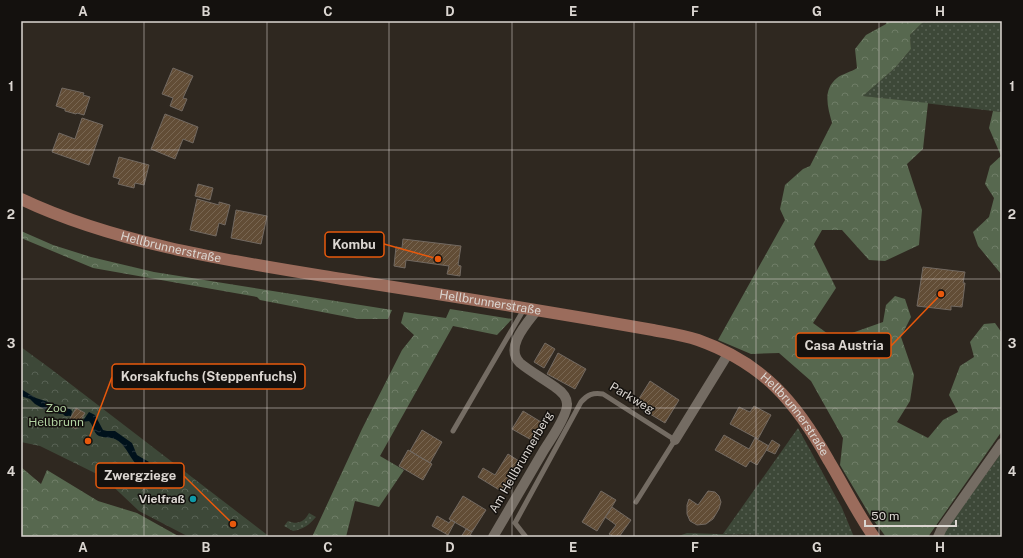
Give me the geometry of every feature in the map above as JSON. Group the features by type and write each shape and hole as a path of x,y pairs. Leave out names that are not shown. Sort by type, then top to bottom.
{"street":[{"name":"Hellbrunnerstraße","path":"21,199 81,223 149,243 225,259 296,272 531,309 680,335 698,340 748,364 769,380 794,406 813,433 874,537"},
{"name":"Am Hellbrunnerberg","path":"493,537 567,408 566,400 561,392 521,363 516,356 514,350 516,341 531,309"},
{"path":"675,440 728,354"},
{"path":"938,537 942,528 1002,443"}],"lane":[{"path":"453,431 531,309"},
{"name":"Parkweg","path":"526,537 515,523 581,402 587,396 594,393 603,394 675,440"},
{"path":"636,502 675,440"}],"green space":[{"path":"886,21 924,21 910,35 911,49 895,68 863,96 928,103 923,149 907,164 922,210 919,245 885,261 869,260 842,230 822,230 814,244 836,288 813,323 835,339 883,322 886,305 895,296 905,299 911,317 901,337 914,375 910,401 897,422 928,438 943,420 958,412 949,395 960,366 974,357 970,342 984,324 995,323 1002,333 1002,431 928,537 886,537 871,517 840,465 843,438 811,381 779,353 751,354 718,340 785,220 780,209 785,185 803,169 810,166 832,123 827,99 829,88 841,75 857,68 855,49 866,35 886,24"},
{"path":"924,21 1002,21 1002,112 863,96 895,68 911,49 910,35"},
{"path":"993,111 1002,112 1002,275 978,246 973,232 989,217 994,198 985,184 990,166 1001,156 989,128"},
{"path":"21,231 53,245 91,257 154,272 392,310 388,319 358,319 260,300 257,297 93,268 21,238"},
{"path":"450,309 512,319 497,335 453,326 380,456 404,470 379,507 355,501 346,537 312,537 362,429 402,350 414,335 401,323 404,312 446,318"},
{"name":"Zoo Hellbrunn","path":"21,347 270,537 189,537 139,511 103,477 40,446 21,442"},
{"path":"798,428 842,508 854,537 723,534"},
{"path":"1002,452 1002,537 941,537 942,535"},
{"path":"21,467 41,484 47,470 98,501 137,513 180,537 21,537"},
{"path":"309,513 316,517 303,528 293,531 284,526 288,521 298,523 303,521"},
{"path":"687,533 805,537 676,537"}],"water":[{"path":"21,389 36,398 70,409 72,411 71,416 65,416 63,414 44,409 30,399 21,396"},
{"path":"89,412 95,415 103,430 115,431 132,443 137,455 149,462 146,466 135,463 124,446 115,439 99,436 89,421 82,422"}],"building":[{"path":"173,68 193,76 183,98 187,99 182,111 170,106 173,98 162,94"},
{"path":"62,88 84,93 83,95 90,97 84,115 65,111 65,109 56,106"},
{"path":"165,114 198,127 193,143 183,139 175,159 151,149"},
{"path":"82,118 103,125 89,165 52,152 59,133 75,139"},
{"path":"119,157 149,165 144,185 135,183 134,188 118,184 120,179 113,177"},
{"path":"198,184 213,188 210,200 195,196"},
{"path":"197,199 219,205 219,202 230,205 225,225 219,223 216,236 190,230"},
{"path":"236,210 267,216 261,244 231,238"},
{"path":"403,239 461,246 458,265 461,266 460,276 447,274 449,266 406,260 405,268 394,266 396,247 402,248"},
{"path":"923,267 965,272 962,307 951,306 951,310 917,306"},
{"path":"545,343 555,349 544,368 534,362"},
{"path":"558,353 586,369 575,389 547,374"},
{"path":"650,381 679,400 665,423 635,405"},
{"path":"754,406 771,415 758,439 730,424 739,407 750,412"},
{"path":"76,408 85,413 76,429 67,424"},
{"path":"523,411 546,425 535,442 512,429"},
{"path":"422,430 442,442 430,463 410,451"},
{"path":"724,435 749,449 755,438 769,446 757,465 750,461 746,467 715,450"},
{"path":"772,440 780,445 775,454 766,450"},
{"path":"408,450 432,464 423,480 399,466"},
{"path":"508,454 519,461 501,491 478,477 483,468 495,475"},
{"path":"153,463 162,470 151,485 141,478"},
{"path":"601,491 616,500 597,531 582,522"},
{"path":"708,491 715,492 719,496 721,502 719,509 713,519 706,524 697,525 690,521 687,514 687,505 689,499 698,505"},
{"path":"463,496 486,510 472,532 449,519"},
{"path":"612,507 631,520 619,537 614,537 609,534 616,525 605,517"},
{"path":"437,516 449,523 451,520 455,522 448,535 432,526"},
{"path":"466,529 472,532 470,535 474,537 461,537"}],"place":[{"name":"Kombu","path":"438,259"},
{"name":"Casa Austria","path":"941,294"},
{"name":"Korsakfuchs (Steppenfuchs)","path":"88,441"},
{"name":"Vielfraß","path":"193,499"},
{"name":"Zwergziege","path":"233,524"}]}
